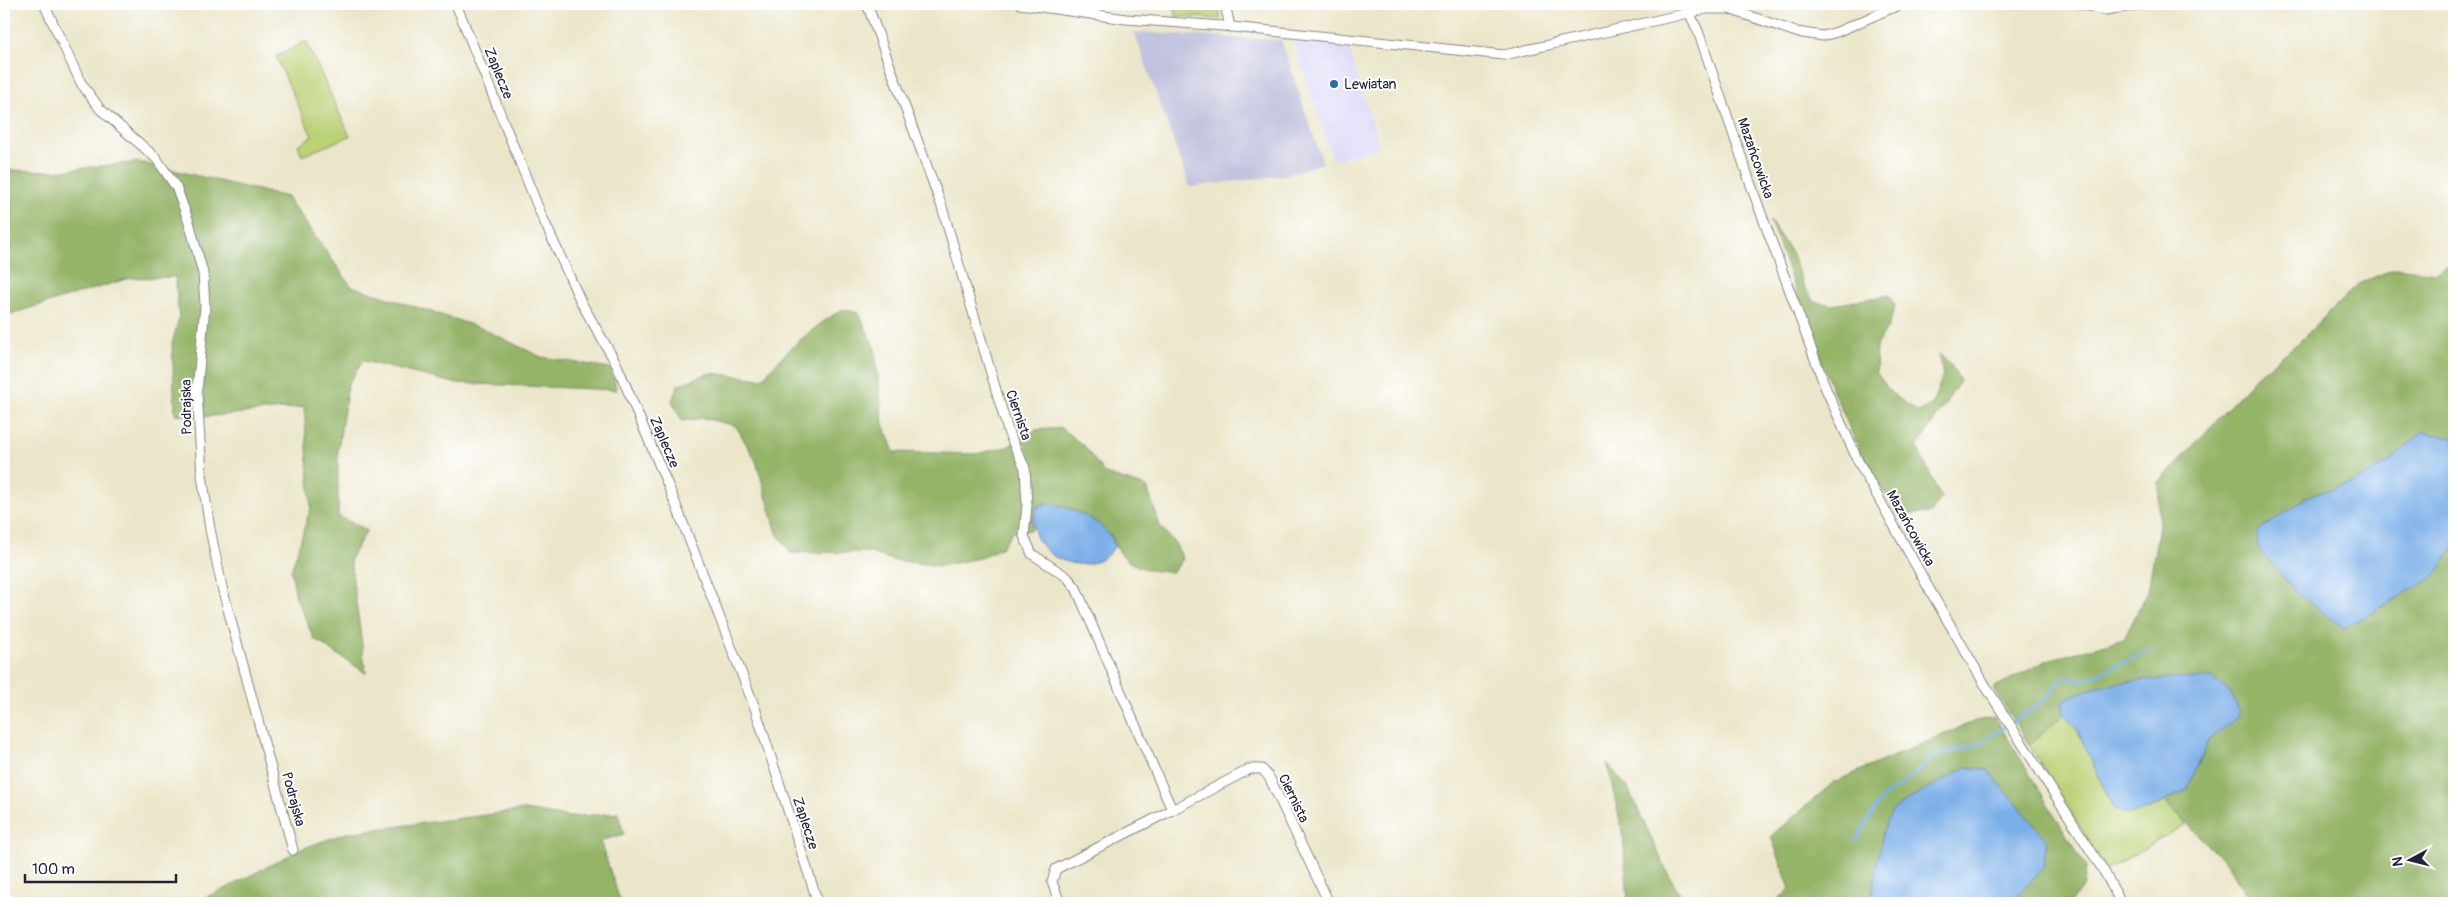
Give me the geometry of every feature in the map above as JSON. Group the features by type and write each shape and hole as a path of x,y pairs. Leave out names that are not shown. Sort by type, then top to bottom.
{"street":[{"name":"Podrajska","path":"44,4 81,83 100,109 156,158 176,187 189,222 203,273 205,306 198,392 202,475 210,529 222,587 293,850"},
{"name":"Zaplecze","path":"456,4 540,212 582,304 616,363 670,490 755,708 818,903"},
{"name":"Ciernista","path":"867,4 942,207 1009,434 1025,468 1027,505 1024,536 1032,554 1067,577 1076,588 1172,810"},
{"path":"1020,4 1126,19 1230,27 1504,55 1686,8 1729,9 1796,32 1823,36 1838,32 1901,4"},
{"path":"1225,4 1230,27"},
{"path":"2080,4 2105,10 2145,4"},
{"name":"Mazańcowicka","path":"1686,8 1698,31 1754,194 1826,389 1858,461 1928,587 2121,903"},
{"name":"Ciernista","path":"1060,903 1052,882 1056,869 1250,769 1262,769 1269,777 1329,903"}],"shaded area":[{"path":"1134,32 1281,40 1323,163 1284,175 1190,187"},
{"path":"1293,41 1348,45 1380,147 1333,160"}],"green space":[{"path":"1175,4 1218,4 1221,19 1176,16"},
{"path":"306,41 350,136 302,156 298,145 312,136 276,57"},
{"path":"139,162 287,197 351,286 481,328 541,357 610,368 617,390 454,383 363,361 348,384 338,449 338,516 367,530 350,559 366,673 314,639 296,597 291,571 311,507 304,407 203,417 175,414 172,344 179,318 175,277 130,278 4,316 4,170 55,171"},
{"path":"1770,221 1792,254 1804,287 1815,302 1833,305 1889,295 1895,306 1888,327 1877,345 1876,372 1891,393 1918,412 1933,403 1943,375 1939,354 1951,365 1960,381 1917,447 1941,498 1931,513 1898,515 1863,458 1831,386"},
{"path":"2454,261 2454,903 2251,903 2227,864 2164,801 2187,789 2210,739 2239,716 2062,702 2064,714 2029,745 1993,688 2048,660 2124,639 2148,591 2159,526 2159,483 2258,375 2297,344 2358,284 2396,268 2436,273"},
{"path":"843,309 859,313 875,349 883,424 894,452 975,454 1007,447 1036,430 1061,428 1084,446 1105,474 1147,487 1160,526 1175,543 1183,559 1173,572 1144,568 1135,565 1121,554 1112,536 1032,517 1032,530 1012,532 1002,547 980,558 940,566 893,560 867,552 791,553 777,533 756,461 736,426 704,418 682,421 672,401 678,385 710,373 762,379 800,340"},
{"path":"2064,714 2078,731 2113,808 2148,810 2164,801 2186,824 2107,870 2029,745"},
{"path":"1995,717 2086,867 2084,885 2070,903 2010,903 2043,868 2015,804 1987,770 1966,767 1867,903 1774,903 1790,889 1771,836 1834,782 1975,721"},
{"path":"1607,763 1628,788 1667,872 1686,903 1625,903 1628,899 1623,835"},
{"path":"524,810 569,817 618,813 624,834 600,841 621,903 191,903 221,891 301,849 346,833"}],"water":[{"path":"2422,432 2454,438 2454,547 2434,577 2344,628 2296,592 2257,547 2258,531 2310,495 2353,483 2391,461"},
{"path":"1047,503 1067,508 1096,522 1111,537 1115,546 1103,558 1089,564 1073,563 1058,559 1045,550 1037,537 1034,523 1038,506"},
{"path":"2212,678 2234,698 2239,716 2210,739 2187,789 2148,810 2127,814 2113,808 2078,731 2064,714 2062,702 2076,694 2093,688 2113,684 2134,681"},
{"path":"1966,767 1988,770 2047,840 2043,868 2010,903 1867,903 1872,893 1883,832 1893,809"}],"waterway":[{"path":"1855,841 1883,797 1904,783 1935,755 1975,746 2040,704 2063,678 2084,680 2152,650"}],"place":[{"name":"Lewiatan","path":"1334,84"}]}
